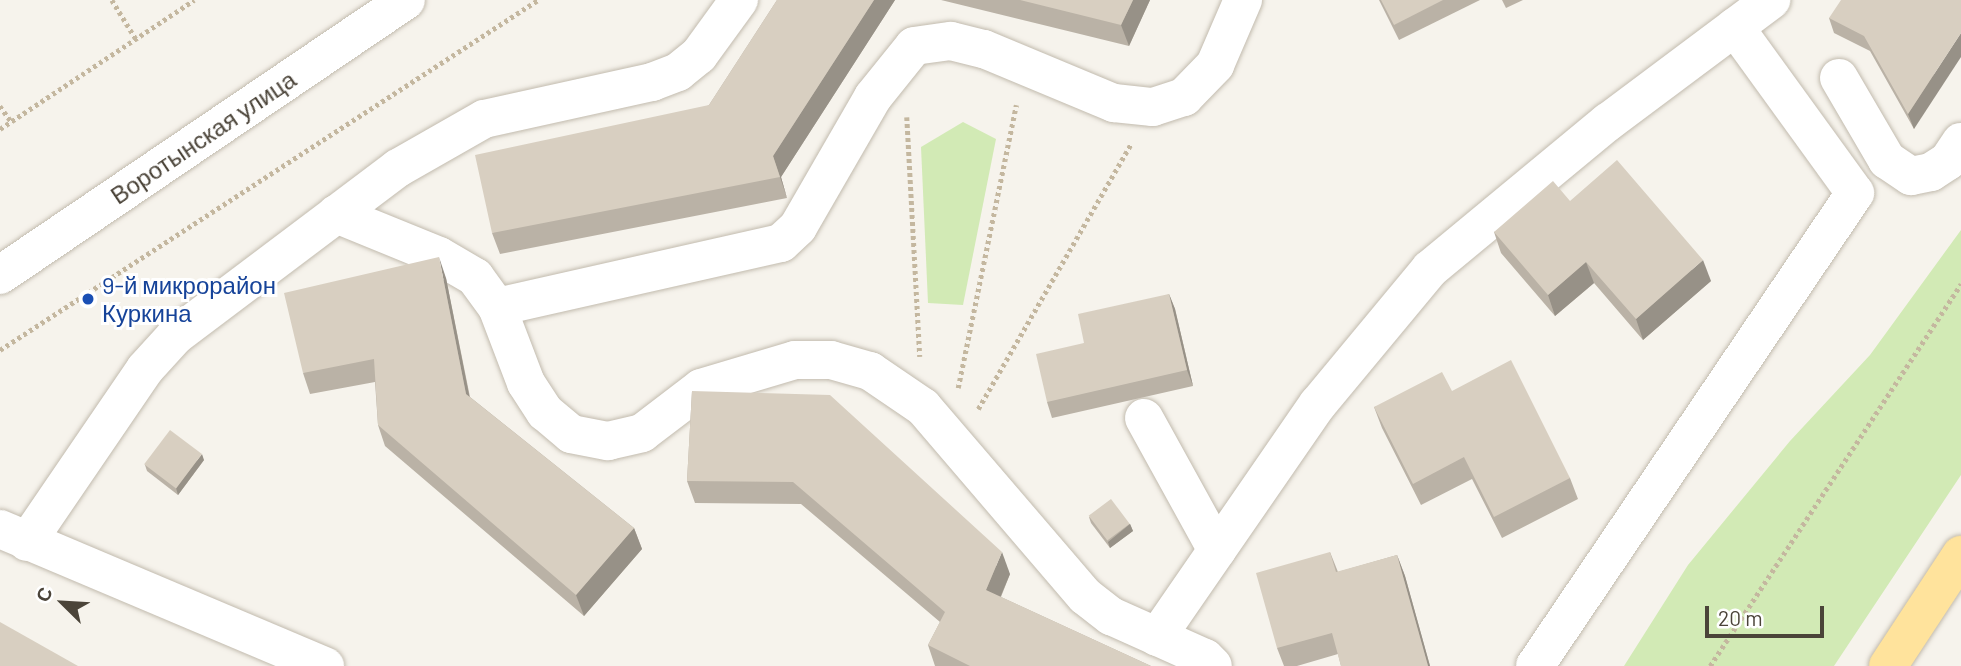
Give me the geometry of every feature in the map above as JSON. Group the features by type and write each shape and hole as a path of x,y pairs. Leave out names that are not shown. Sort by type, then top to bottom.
{"main road":[{"path":"1888,666 1961,555"}],"street":[{"name":"Воротынская улица","path":"0,275 406,0"},
{"path":"326,666 13,535 145,369 175,337 336,214 398,169 484,119 652,82 678,72 699,55 739,0"},
{"path":"497,307 780,243 798,227 904,54 914,46 951,41 1024,65 1114,103 1153,107 1184,97 1215,65 1243,0"},
{"path":"1157,637 1318,404 1430,269 1608,122 1771,0"},
{"path":"1535,666 1855,193 1735,27"},
{"path":"1839,78 1887,160 1911,176 1931,172 1948,161 1961,142"},
{"path":"336,214 439,256 475,277 497,307 526,383 545,412 570,434 608,442 642,433 701,388 795,360 831,360 870,371 942,429 1085,596 1111,616 1205,658 1213,666"},
{"path":"1144,418 1217,550"}],"path":[{"path":"112,0 136,39"},
{"path":"0,129 194,0"},
{"path":"0,350 538,0"},
{"path":"904,54 942,429"},
{"path":"942,429 1024,65"},
{"path":"0,106 11,121"},
{"path":"942,429 1153,107"},
{"path":"1710,666 1961,284"}],"green space":[{"path":"963,122 996,139 963,305 928,303 921,147"},
{"path":"1961,230 1961,475 1834,666 1624,666 1688,565 1790,441 1870,355"}],"building":[{"path":"777,0 874,0 773,156 780,177 492,233 475,155 709,105"},
{"path":"1020,0 1133,0 1121,25"},
{"path":"1381,0 1443,0 1394,25"},
{"path":"1841,0 1961,0 1961,33 1908,114 1864,36 1829,18"},
{"path":"1617,160 1703,260 1636,319 1586,262 1548,295 1494,232 1553,181 1570,201"},
{"path":"439,257 466,394 634,528 576,595 378,425 374,359 303,373 284,293"},
{"path":"1169,294 1187,370 1047,402 1036,354 1084,343 1078,314"},
{"path":"1511,360 1570,478 1494,517 1464,457 1413,484 1374,407 1442,372 1452,391"},
{"path":"692,391 830,395 1002,552 986,590 1151,666 970,666 928,645 945,612 793,482 687,481"},
{"path":"170,430 202,454 176,488 144,464"},
{"path":"1111,499 1130,524 1107,541 1089,516"},
{"path":"1330,552 1336,572 1397,555 1428,666 1341,666 1332,633 1277,648 1256,573"},
{"path":"0,622 78,666 0,666"}],"place":[{"name":"9-й микрорайон Куркина","path":"88,299"}]}
